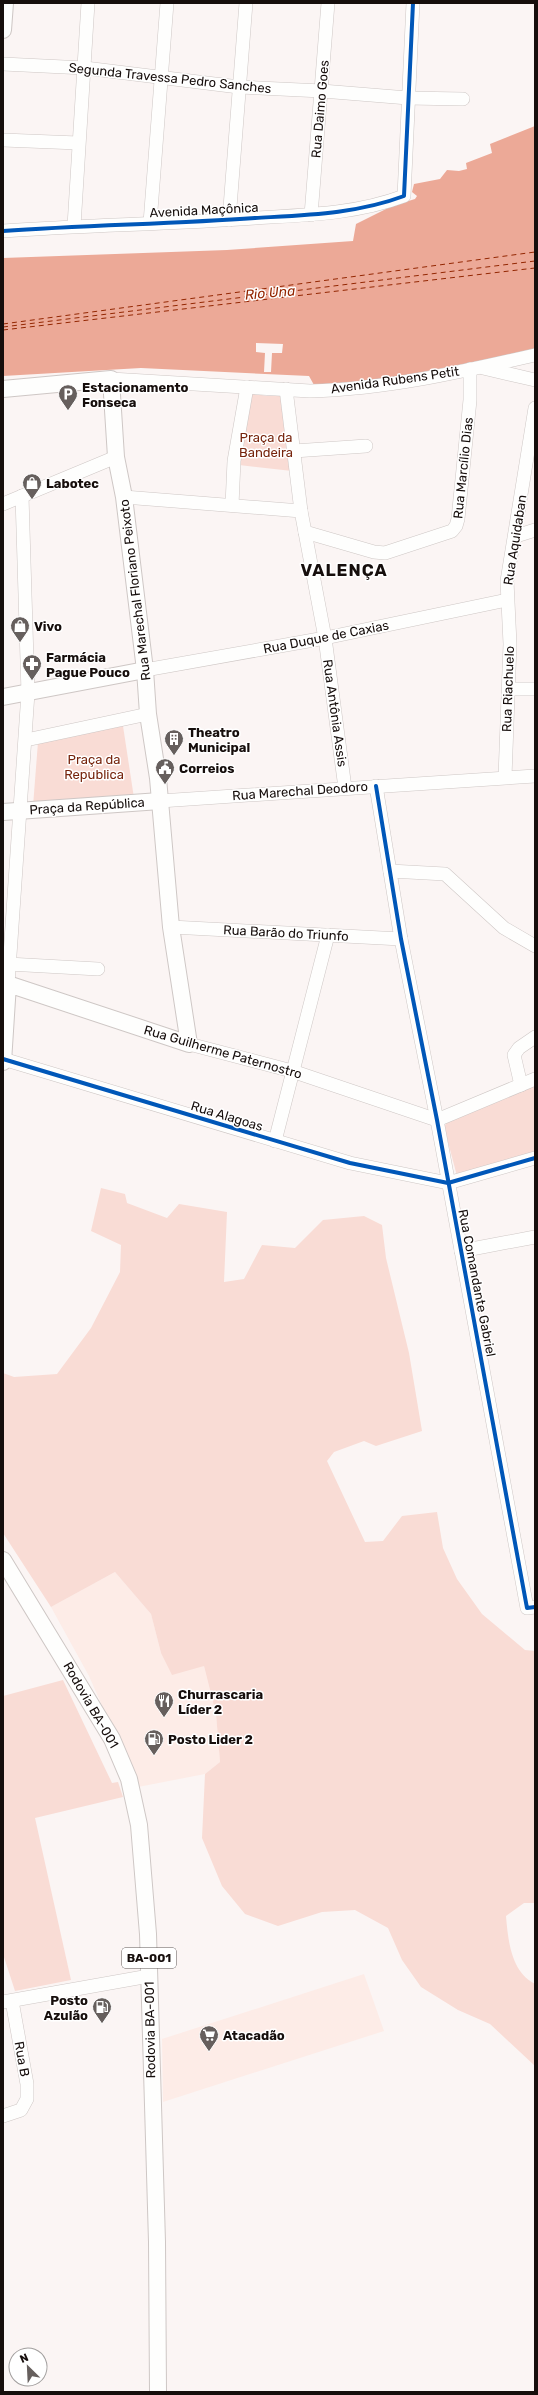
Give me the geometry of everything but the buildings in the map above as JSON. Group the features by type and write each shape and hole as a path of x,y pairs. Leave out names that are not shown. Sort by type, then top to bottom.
{"main road":[{"path":"3,30 5,3"},
{"path":"3,389 111,379"},
{"name":"Rua Marechal Floriano Peixoto","path":"111,379 116,457 124,497 145,670 148,714 160,801 171,927 189,1044"},
{"path":"3,697 145,670"},
{"name":"Praça da República","path":"19,811 160,801"},
{"path":"3,812 19,811"},
{"path":"3,1060 6,983"},
{"name":"Rua Guilherme Paternostro","path":"6,983 189,1044"},
{"name":"Rodovia BA-001","path":"3,1560 94,1706 112,1739 129,1779 139,1825 142,1852 149,1976 157,2242 158,2392"}],"street":[{"path":"74,226 78,143 88,3"},
{"path":"150,223 162,78 166,3"},
{"path":"229,220 246,3"},
{"name":"Rua Daimo Goes","path":"311,215 328,3"},
{"path":"408,98 413,3"},
{"name":"Segunda Travessa Pedro Sanches","path":"3,64 84,68 239,87 322,91 408,98 463,99"},
{"name":"Avenida Maçônica","path":"3,231 74,226 311,215 372,207 404,196 408,98"},
{"path":"3,140 78,143"},
{"name":"Avenida Rubens Petit","path":"286,389 310,391 342,390 475,368 535,355"},
{"name":"Avenida Rubens Petit","path":"475,368 535,380"},
{"name":"Rua Marcílio Dias","path":"305,532 362,549 385,552 452,531 458,519 470,400 475,368"},
{"path":"111,379 286,389"},
{"path":"232,505 234,460 247,387"},
{"name":"Rua Antônia Assis","path":"286,389 301,510 325,638 345,788"},
{"name":"Rua Aquidaban","path":"507,600 507,581 516,536 535,408"},
{"path":"294,451 366,446"},
{"path":"3,504 116,457"},
{"name":"Praça da República","path":"19,811 26,740 28,693 22,496"},
{"path":"124,497 301,510"},
{"path":"516,536 535,530"},
{"name":"Rua Duque de Caxias","path":"145,670 325,638 507,600"},
{"name":"Rua Riachuelo","path":"505,777 510,644 507,600"},
{"path":"509,689 535,689"},
{"path":"26,740 148,714"},
{"name":"Rua Marechal Deodoro","path":"160,801 535,776"},
{"name":"Rua Comandante Gabriel","path":"376,786 401,939 531,1607"},
{"path":"6,983 19,811"},
{"path":"390,871 444,874 504,928 535,946"},
{"name":"Rua Barão do Triunfo","path":"171,927 401,939"},
{"path":"274,1141 328,935"},
{"path":"8,964 98,969"},
{"path":"521,1085 514,1055 519,1048 535,1037"},
{"name":"Rua Guilherme Paternostro","path":"189,1044 292,1071 437,1120"},
{"name":"Rua Alagoas","path":"3,1060 350,1163 448,1183"},
{"path":"437,1120 535,1079"},
{"path":"448,1183 535,1158"},
{"path":"461,1250 535,1238"},
{"path":"7,2002 149,1976"},
{"name":"Rua B","path":"3,2116 16,2113 21,2110 27,2099 27,2084 7,2002"}],"shaded area":[{"path":"115,1572 151,1614 161,1653 204,1666 216,1714 220,1762 205,1774 138,1787 89,1676 51,1607"},
{"path":"364,1974 384,2031 163,2102 162,2039"}],"green space":[{"name":"Praça da Bandeira","path":"252,393 266,396 282,395 292,471 239,465"},
{"name":"Praça da Republica","path":"123,726 134,798 33,806 38,742"},
{"path":"535,1084 535,1154 457,1176 444,1127 447,1122"},
{"path":"101,1188 125,1194 127,1203 167,1218 179,1204 227,1212 224,1282 244,1279 262,1245 295,1248 323,1220 364,1216 382,1225 386,1258 409,1353 422,1431 376,1446 364,1441 334,1452 327,1461 365,1542 383,1541 402,1516 437,1512 443,1548 457,1579 482,1614 525,1650 535,1651 535,1903 524,1903 506,1916 510,1945 516,1964 527,1979 535,1984 535,2066 490,2024 458,2010 421,1987 402,1960 388,1928 355,1910 322,1912 278,1926 245,1914 222,1886 202,1838 205,1774 220,1762 216,1714 204,1666 172,1675 161,1653 151,1614 115,1572 51,1607 3,1533 3,1373 14,1377 57,1374 91,1328 120,1272 121,1245 91,1231"},
{"path":"63,1680 112,1783 118,1782 123,1797 35,1818 71,1980 15,1991 3,1954 3,1696"}],"water":[{"name":"Rio Una","path":"535,126 535,350 346,387 314,385 309,376 141,368 3,376 3,258 227,250 353,241 356,224 392,206 415,199 417,196 412,192 414,184 440,179 447,170 459,171 467,169 466,163 492,153 490,144"}],"pier":[{"path":"256,343 283,344 282,353 272,353 271,372 264,372 265,353 256,352"}],"ferry route":[{"path":"3,324 535,252"},
{"path":"3,327 535,261"},
{"path":"3,330 535,268"}],"cycle path":[{"path":"3,231 331,213 368,207 404,196 413,3"},
{"path":"376,786 401,939 437,1120 527,1608 535,1607"},
{"path":"3,1059 350,1163 448,1183 535,1158"}],"place":[{"name":"Estacionamento Fonseca","path":"68,411"},
{"name":"Labotec","path":"32,500"},
{"name":"Vivo","path":"20,643"},
{"name":"Farmácia Pague Pouco","path":"32,681"},
{"name":"Theatro Municipal","path":"174,756"},
{"name":"Correios","path":"165,785"},
{"name":"Churrascaria Líder 2","path":"164,1718"},
{"name":"Posto Lider 2","path":"154,1756"},
{"name":"Posto Azulão","path":"102,2024"},
{"name":"Atacadão","path":"209,2052"}],"district":[{"name":"VALENÇA","path":"344,570"}]}
